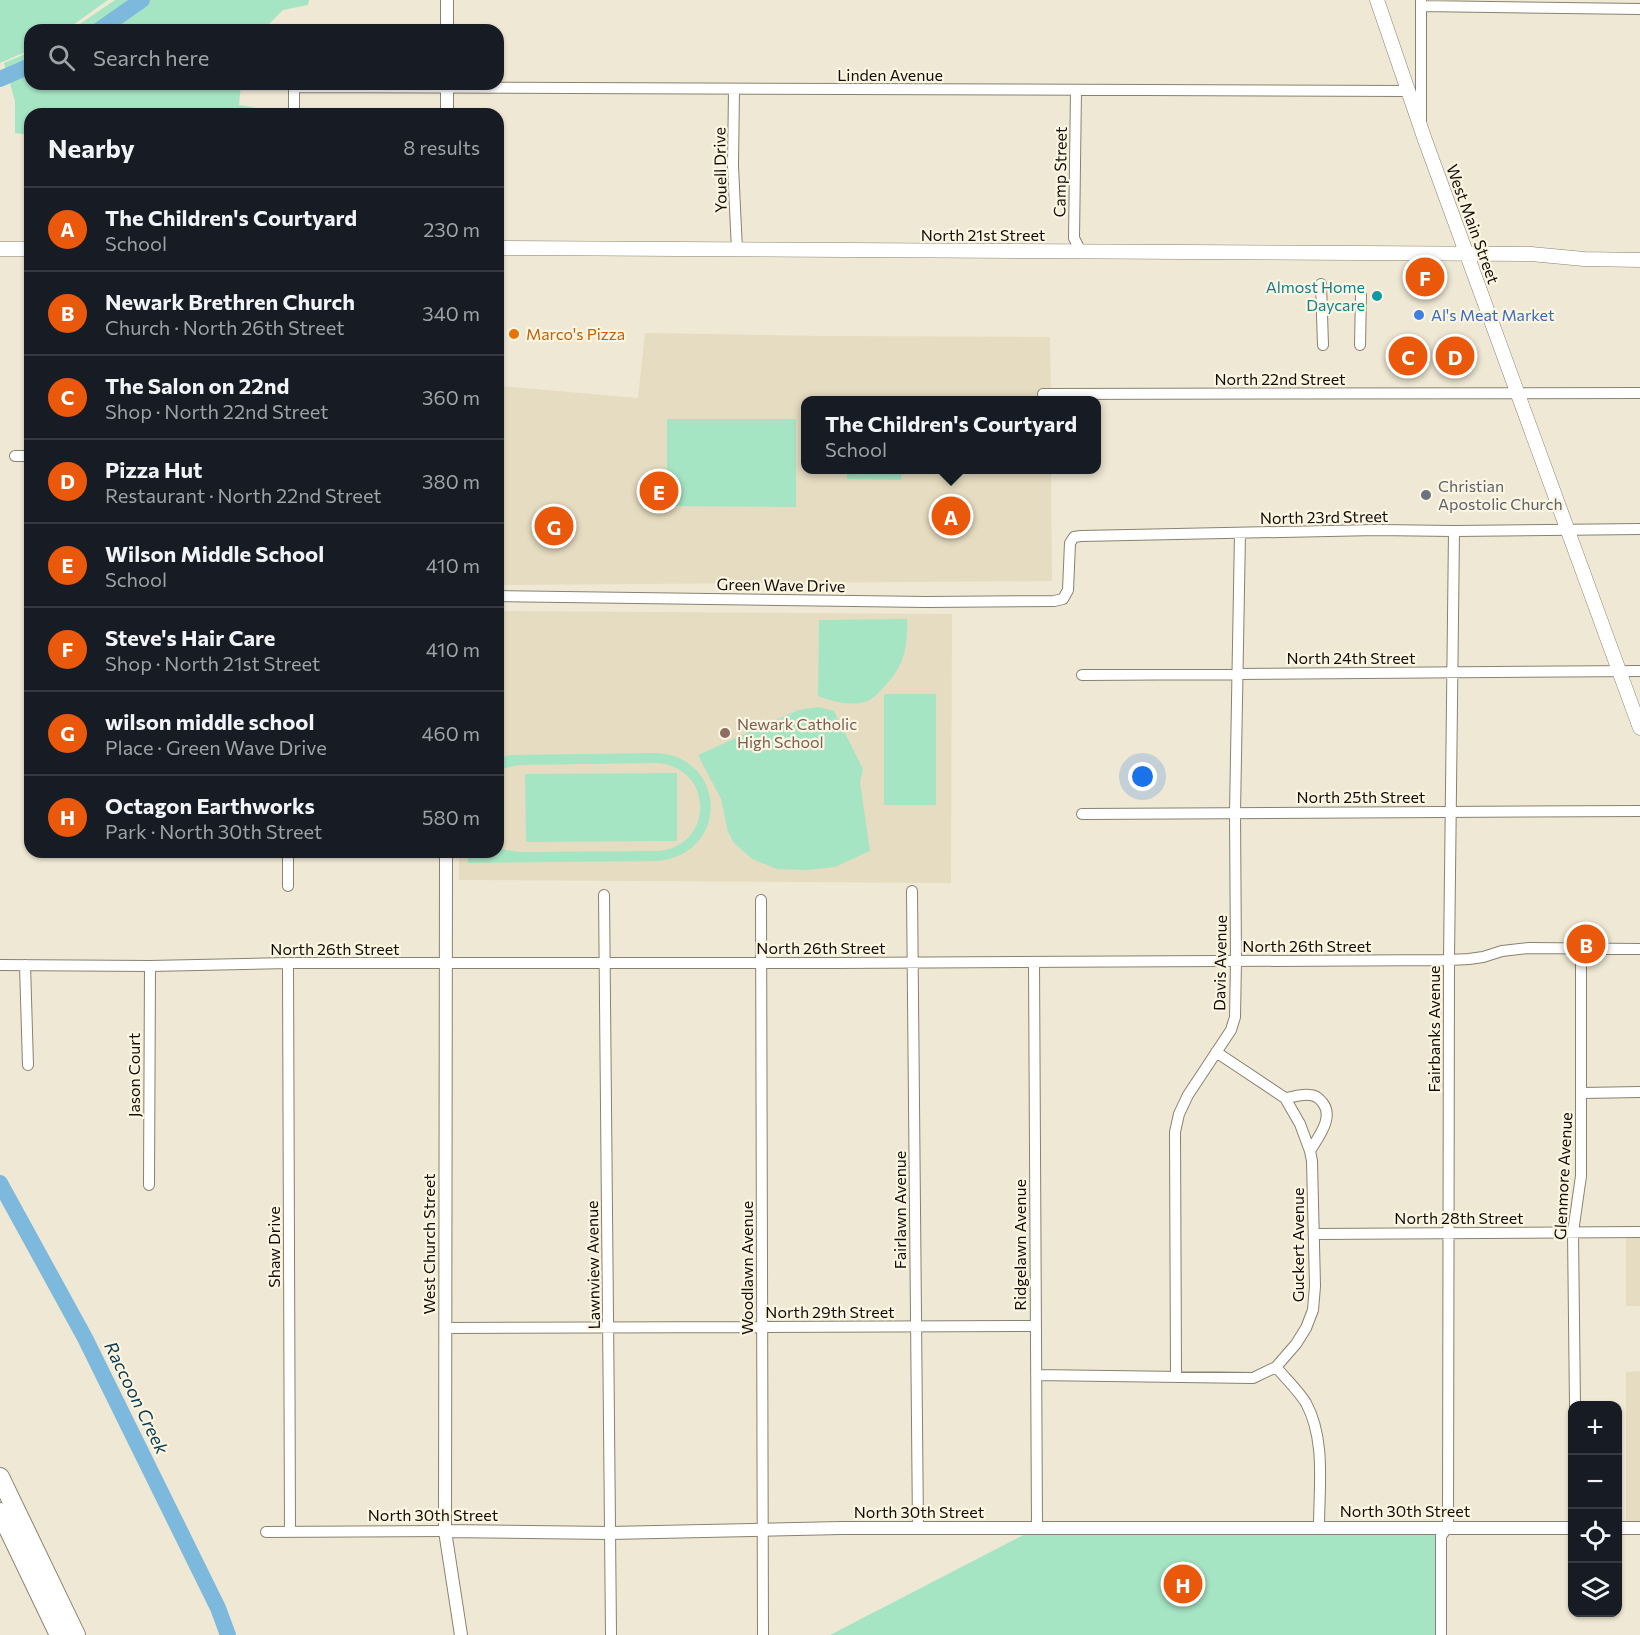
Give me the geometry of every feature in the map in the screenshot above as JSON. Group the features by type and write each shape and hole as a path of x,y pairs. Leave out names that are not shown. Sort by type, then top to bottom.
{"highway":[{"path":"0,1477 76,1635"},
{"path":"0,1512 59,1635"}],"main road":[{"name":"West Main Street","path":"1377,0 1421,129 1640,728"},
{"name":"North 21st Street","path":"504,248 1531,254 1584,260 1640,260"},
{"path":"0,249 24,249"}],"street":[{"path":"447,0 447,24"},
{"path":"1421,129 1421,3 1640,9"},
{"name":"Linden Avenue","path":"504,87 1408,92"},
{"name":"Youell Drive","path":"734,89 733,166 737,250"},
{"path":"294,90 294,108"},
{"path":"447,90 447,108"},
{"name":"Camp Street","path":"1076,90 1074,238 1081,252"},
{"path":"1321,285 1323,345"},
{"path":"1360,345 1361,295"},
{"name":"North 22nd Street","path":"1043,394 1640,393"},
{"path":"15,456 24,456"},
{"name":"North 23rd Street","path":"1063,599 1068,590 1070,543 1074,537 1081,536 1376,530 1640,529"},
{"name":"Fairbanks Avenue","path":"1441,1635 1441,1536 1448,1527 1449,960 1454,531"},
{"name":"Davis Avenue","path":"1176,1377 1175,1132 1179,1114 1188,1095 1231,1030 1235,1017 1235,813 1240,533"},
{"name":"Green Wave Drive","path":"504,596 919,602 1054,601 1063,599"},
{"name":"North 24th Street","path":"1082,675 1640,671"},
{"name":"North 25th Street","path":"1082,814 1640,811"},
{"path":"288,858 288,886"},
{"name":"West Church Street","path":"446,858 445,1531 461,1635"},
{"name":"Fairlawn Avenue","path":"912,891 918,1529"},
{"name":"Lawnview Avenue","path":"604,895 611,1635"},
{"name":"Woodlawn Avenue","path":"761,900 763,1635"},
{"name":"North 26th Street","path":"0,965 1449,960 1476,958 1502,951 1529,948 1640,949"},
{"name":"Glenmore Avenue","path":"1575,1401 1573,1232 1581,1176 1581,948"},
{"name":"Ridgelawn Avenue","path":"1034,962 1037,1528"},
{"name":"Shaw Drive","path":"288,963 290,1532"},
{"path":"25,965 28,1065"},
{"name":"Jason Court","path":"149,1185 150,966"},
{"name":"Guckert Avenue","path":"1216,1052 1285,1098 1299,1124 1312,1161 1315,1234 1313,1310 1301,1336 1276,1367"},
{"path":"1582,1092 1640,1092"},
{"path":"1285,1098 1310,1095 1318,1098 1324,1104 1326,1122 1310,1151"},
{"name":"North 28th Street","path":"1315,1234 1640,1232"},
{"name":"North 29th Street","path":"445,1328 1036,1326"},
{"path":"1036,1375 1253,1378 1276,1367 1299,1392 1313,1419 1319,1451 1319,1527"},
{"name":"North 30th Street","path":"266,1532 610,1533 762,1529 1568,1528"},
{"path":"1622,1528 1640,1528"}],"shaded area":[{"path":"645,333 1050,337 1051,396 801,396 801,474 1051,474 1052,581 504,585 504,387 638,398"},
{"name":"Newark Catholic High School","path":"504,611 952,614 951,883 459,880 459,858 504,858"},
{"path":"1626,1232 1640,1232 1640,1306 1626,1306"},
{"path":"1640,1371 1640,1521 1626,1521 1626,1372"}],"green space":[{"path":"0,0 108,0 74,24 24,24 24,53 0,63"},
{"path":"115,0 309,0 308,5 283,10 269,24 80,24"},
{"path":"24,55 24,90 240,90 239,105 256,108 24,108 24,134 15,133 15,101 4,63"},
{"path":"667,419 796,419 796,507 667,506"},
{"path":"847,474 902,474 901,480 847,479"},
{"path":"907,619 907,639 900,665 876,696 864,702 855,703 839,702 818,696 819,620"},
{"path":"884,694 936,694 936,805 884,805"},
{"path":"818,707 834,711 863,769 860,782 870,851 835,867 807,870 777,869 752,859 734,843 728,832 721,799 698,755 798,710"},
{"path":"657,753 680,759 697,771 707,788 711,806 708,825 698,842 681,855 658,861 468,863 468,858 504,858 504,849 519,852 658,851 677,846 690,836 698,822 700,807 697,791 689,778 676,768 657,763 518,765 504,768 504,757"},
{"path":"677,773 677,841 526,842 525,774"},
{"path":"1037,1528 1436,1532 1437,1635 830,1635"}],"waterway":[{"name":"Raccoon Creek","path":"108,24 142,0"},
{"name":"Raccoon Creek","path":"0,79 24,69"},
{"name":"Raccoon Creek","path":"0,1183 85,1338 218,1608 228,1635"}],"place":[{"name":"Steve's Hair Care","path":"1425,277"},
{"name":"Almost Home Daycare","path":"1377,296"},
{"name":"Al's Meat Market","path":"1419,315"},
{"name":"Marco's Pizza","path":"514,334"},
{"name":"The Salon on 22nd","path":"1408,356"},
{"name":"Pizza Hut","path":"1455,356"},
{"name":"Wilson Middle School","path":"659,491"},
{"name":"Christian Apostolic Church","path":"1426,495"},
{"name":"The Children's Courtyard","path":"951,516"},
{"name":"wilson middle school","path":"554,526"},
{"name":"Newark Catholic High School","path":"725,733"},
{"name":"Newark Brethren Church","path":"1586,944"},
{"name":"Octagon Earthworks","path":"1183,1584"}]}
